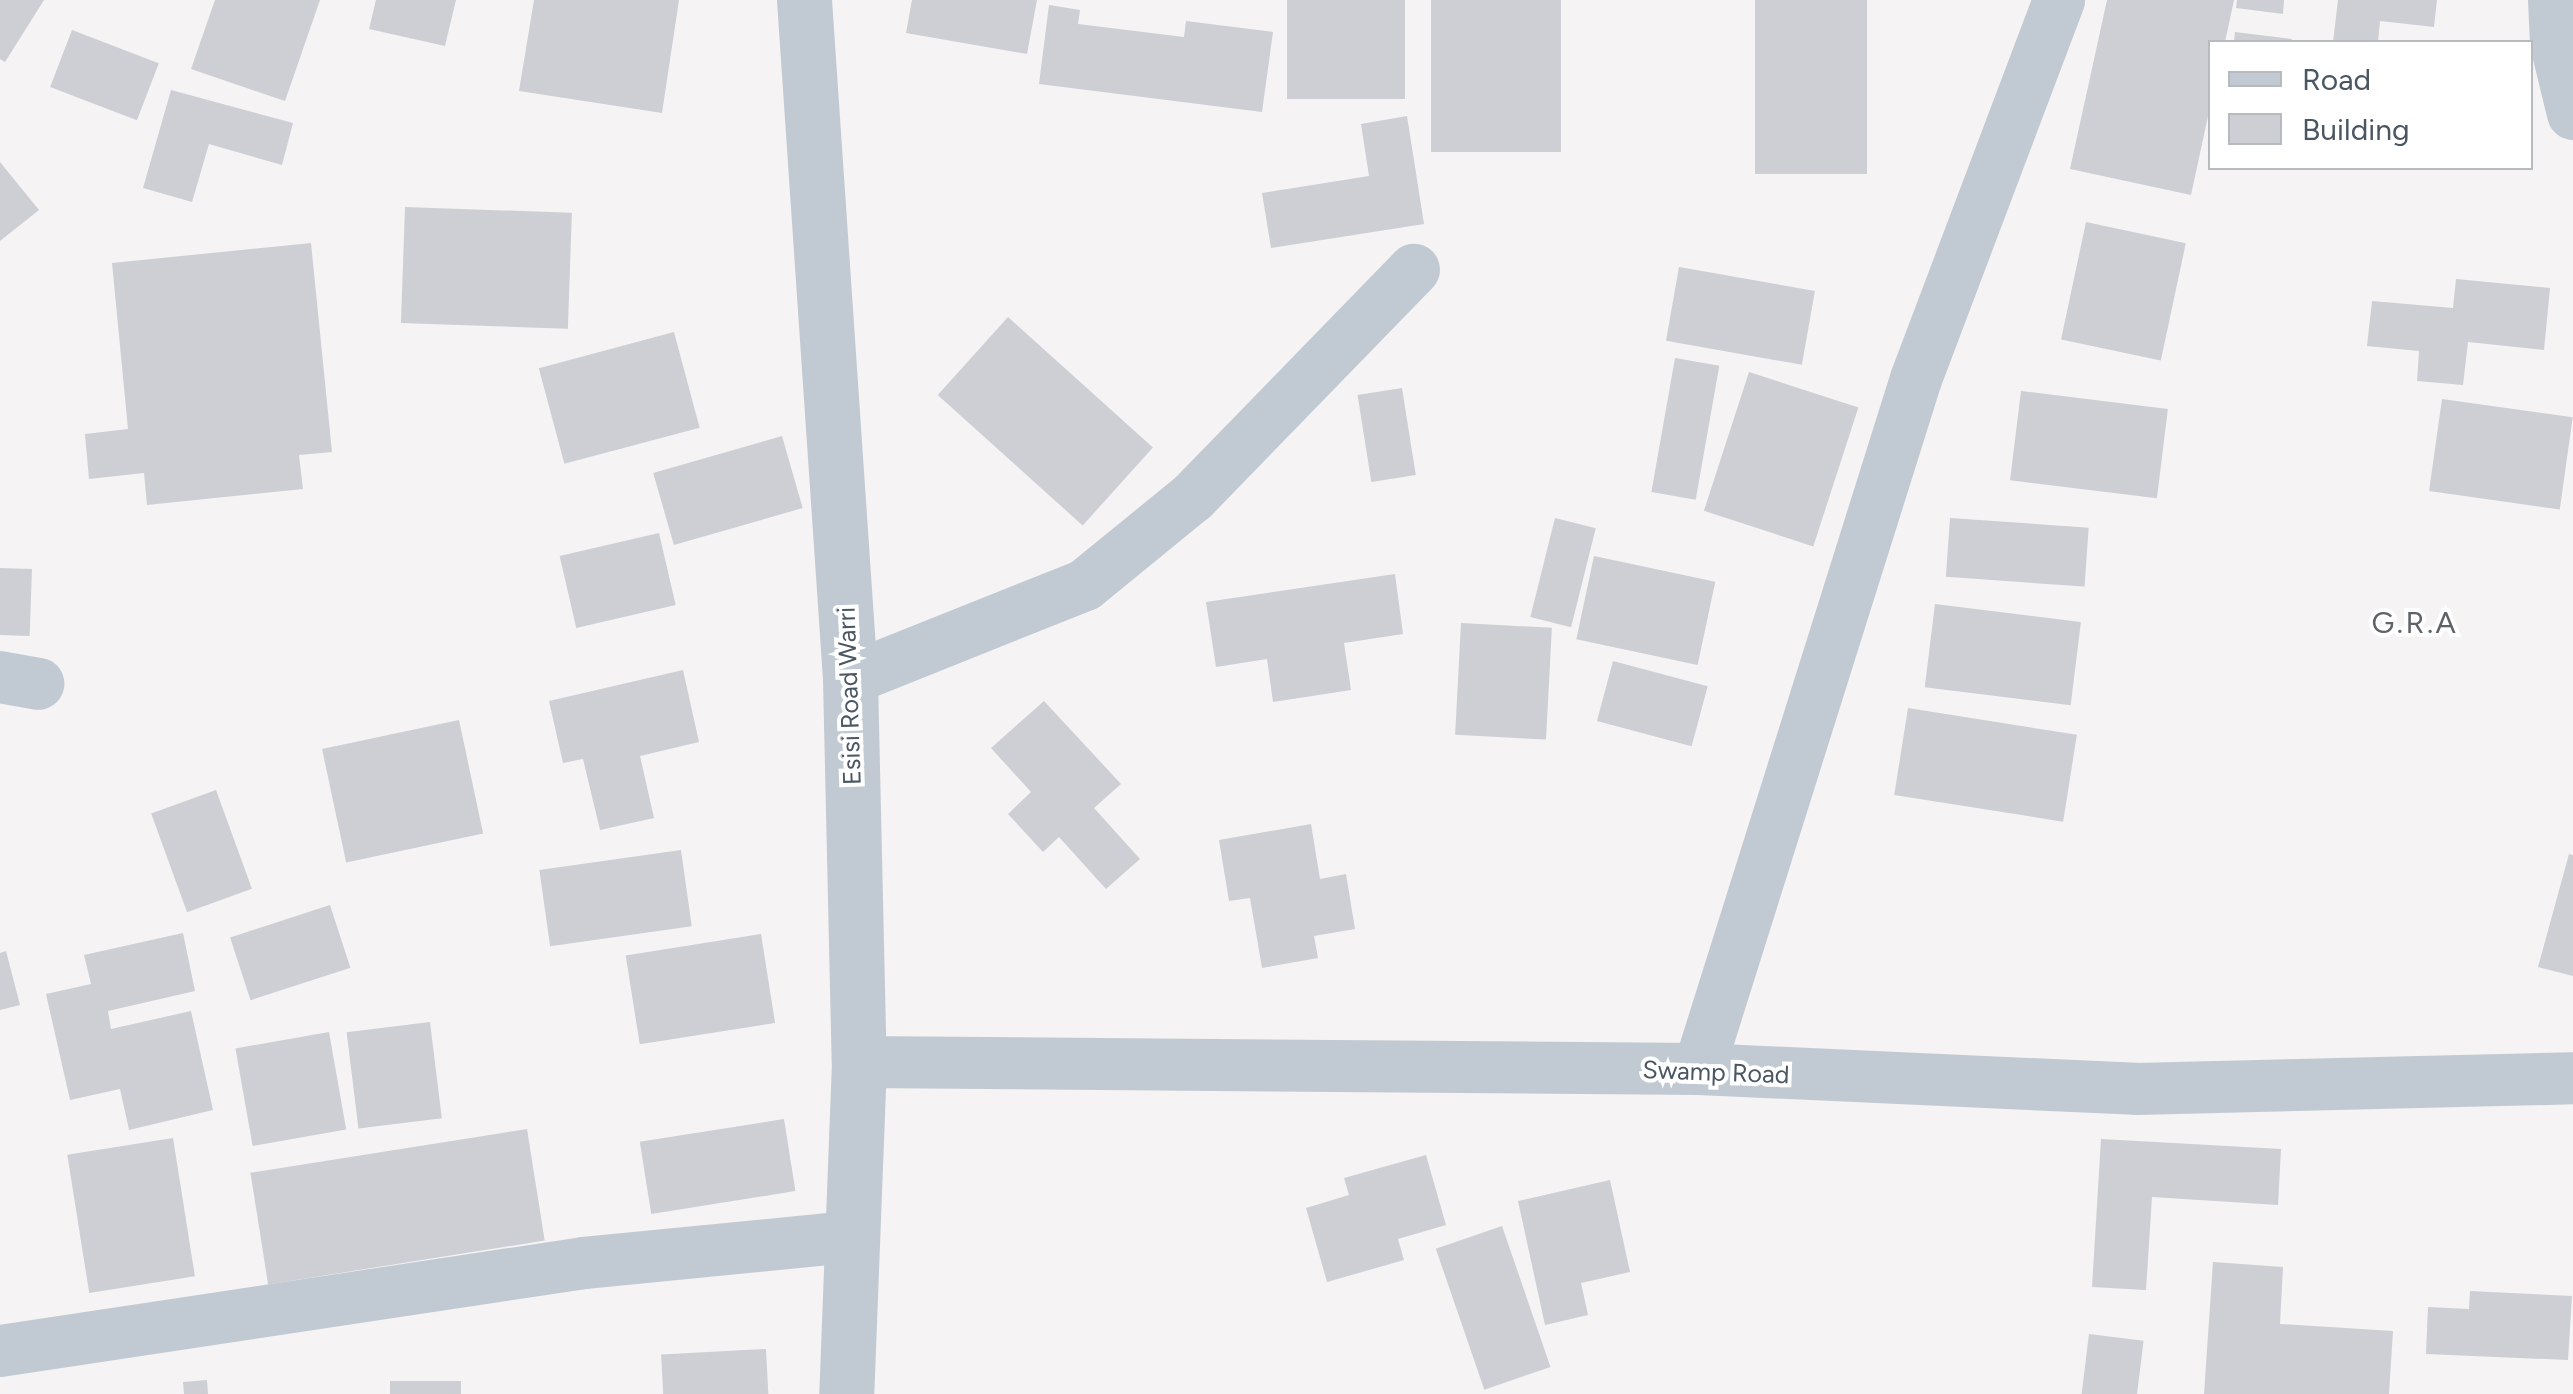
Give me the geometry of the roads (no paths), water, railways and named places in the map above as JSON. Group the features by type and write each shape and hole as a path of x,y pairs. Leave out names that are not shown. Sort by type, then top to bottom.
{"street":[{"name":"Esisi Road Warri","path":"804,0 850,680 859,1062 846,1394"},
{"path":"1699,1070 1916,379 2059,0"},
{"path":"2554,0 2556,44 2573,114"},
{"path":"850,680 1084,585 1193,497 1414,270"},
{"name":"Swamp Road","path":"859,1062 1699,1070 2136,1089 2573,1078"},
{"path":"0,1351 584,1263 850,1237"}],"district":[{"name":"G.R.A","path":"2415,623"}]}
